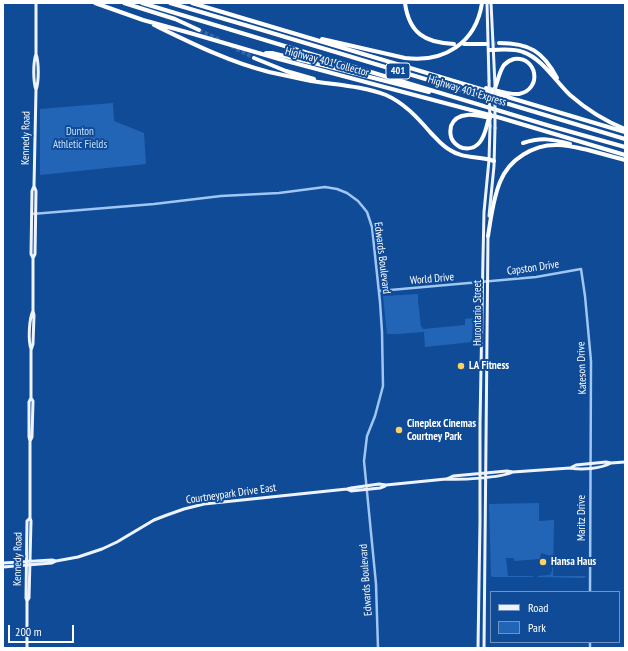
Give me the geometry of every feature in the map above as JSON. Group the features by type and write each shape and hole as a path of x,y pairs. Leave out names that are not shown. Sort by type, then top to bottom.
{"highway":[{"name":"Highway 401 Collector","path":"95,3 143,20 520,124 625,155"},
{"path":"124,3 175,19 199,30"},
{"name":"Highway 401 Express","path":"142,3 625,147"},
{"name":"Highway 401 Express","path":"170,3 625,138"},
{"name":"Highway 401 Collector","path":"192,3 476,88 625,130"},
{"path":"405,3 406,11 410,20 422,36 434,42 454,44"},
{"path":"292,32 393,56 411,59 430,58 449,52 465,39 476,24 480,15 482,3"},
{"path":"143,20 219,55 245,65 310,80 332,83"},
{"path":"499,43 521,45 533,49 549,65 560,84"},
{"path":"464,44 486,44"},
{"path":"492,50 517,50 530,55 545,68 570,95 588,109 625,130"},
{"path":"260,53 272,53 330,66 473,102"},
{"path":"254,58 286,71 390,97 418,118 442,145 449,150 466,157 492,161"},
{"path":"476,88 481,87 516,94 521,93 532,86 534,70 526,61 518,59 506,63 499,75 495,88"},
{"path":"490,114 488,126 482,141 470,149 460,147 454,142 450,132 453,123 462,116 476,115 507,122 520,124"},
{"path":"523,143 537,139 551,139 625,160"},
{"path":"488,236 494,200 500,180 508,168 516,160 533,150 548,146 563,145 588,150"}],"main road":[{"name":"Kennedy Road","path":"27,648 27,601 29,598 28,563 31,521 29,402 31,398 31,350 33,344 34,315 32,311 33,258 35,254 34,214 36,191 34,186 36,90 38,68 36,54 36,3"},
{"path":"487,3 496,82"},
{"path":"490,114 489,80 492,50 491,3"},
{"name":"Hurontario Street","path":"484,648 487,282 488,236 495,128 495,88"},
{"name":"Hurontario Street","path":"478,648 484,212 492,161 488,126"},
{"path":"570,468 576,465 606,462 611,464"},
{"path":"513,472 591,468 625,462"},
{"name":"Courtneypark Drive East","path":"447,479 453,476 507,470 513,472"},
{"name":"Courtneypark Drive East","path":"3,563 52,563 78,557 117,542 167,514 184,508 204,504 351,488 367,488 379,484 386,485 447,479 454,480 480,478 513,472"},
{"name":"Courtneypark Drive East","path":"3,567 28,563"}],"street":[{"name":"Edwards Boulevard","path":"34,214 154,204 222,196 279,193 325,187 337,189 347,193 358,201 367,212 372,227 382,332 383,386 375,416 367,436 364,461 376,584 378,648"},
{"name":"Capston Drive","path":"487,282 536,278 581,269"},
{"name":"Kateson Drive","path":"581,269 591,361 591,468"},
{"name":"World Drive","path":"379,291 487,282"},
{"name":"Maritz Drive","path":"590,591 591,468"}],"green space":[{"name":"Dunton Athletic Fields","path":"113,103 114,121 144,133 146,164 40,175 40,109"},
{"path":"418,294 421,327 423,329 465,325 465,319 473,318 472,342 425,347 424,332 387,334 383,296"},
{"path":"539,503 539,521 554,520 553,576 586,577 538,577 537,576 550,575 552,568 551,556 541,553 540,559 514,561 514,558 506,558 508,576 534,576 532,577 491,576 489,504"}],"tunnel":[{"path":"199,30 220,40"},
{"path":"486,44 499,43"},
{"path":"231,46 254,58"}],"place":[{"name":"LA Fitness","path":"461,366"},
{"name":"Cineplex Cinemas Courtney Park","path":"399,430"},
{"name":"Hansa Haus","path":"543,562"}]}
